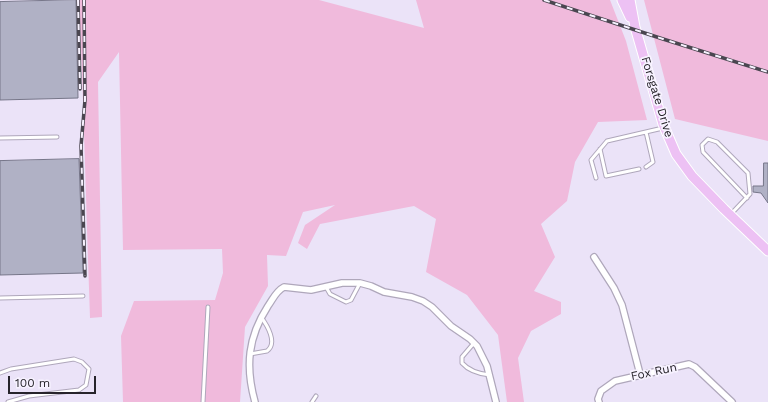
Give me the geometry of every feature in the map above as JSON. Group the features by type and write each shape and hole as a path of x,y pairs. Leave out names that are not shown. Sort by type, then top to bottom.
{"main road":[{"name":"Forsgate Drive","path":"622,0 636,27"},
{"name":"Forsgate Drive","path":"630,0 664,127 676,154 692,176 768,251"}],"street":[{"path":"594,257 614,288 622,305 640,374"},
{"path":"255,402 249,378 250,354 256,328 261,317 278,291 284,287 311,290 342,283 360,283 384,292 412,297 423,301 432,307 451,326 474,343 485,359 496,402"},
{"name":"Fox Run","path":"599,402 598,399 601,391 615,381 640,374 689,364 695,367 732,402"}],"lane":[{"path":"596,178 591,160 607,141 664,127"},
{"path":"646,132 653,162 646,167"},
{"path":"0,138 57,137"},
{"path":"730,215 747,198 750,194 748,173 717,142 708,139 702,145 703,152 747,198"},
{"path":"600,149 606,176 638,169"},
{"path":"326,287 330,294 346,302 351,300 360,283"},
{"path":"0,298 83,296"},
{"path":"202,402 208,307"},
{"path":"250,354 267,351 272,344 268,326 261,317"},
{"path":"474,343 462,357 462,363 465,367 479,373 490,375"},
{"path":"0,373 11,369 74,359 82,362 89,369 86,385 79,390 29,396 8,402"},
{"path":"312,402 316,396"}],"shaded area":[{"path":"79,0 319,0 424,28 416,0 610,0 626,41 647,120 598,122 575,162 567,201 541,224 555,257 534,291 561,302 561,314 531,331 518,358 524,402 507,402 498,335 467,295 426,272 436,219 414,206 320,224 307,249 298,243 305,225 335,205 303,212 286,256 267,255 268,286 245,327 240,402 123,402 121,336 134,301 215,300 223,273 222,249 123,250 119,52 98,82 102,317 90,318"},
{"path":"644,0 768,0 768,141 675,119"}],"building":[{"path":"76,0 78,98 0,100 0,2"},
{"path":"79,159 83,273 0,275 0,161"},
{"path":"764,163 768,163 768,203 761,193 753,192 753,186 763,186"}],"railway":[{"path":"78,0 80,89"},
{"path":"84,0 85,100 81,146 85,276"},
{"path":"544,0 768,72"}]}
